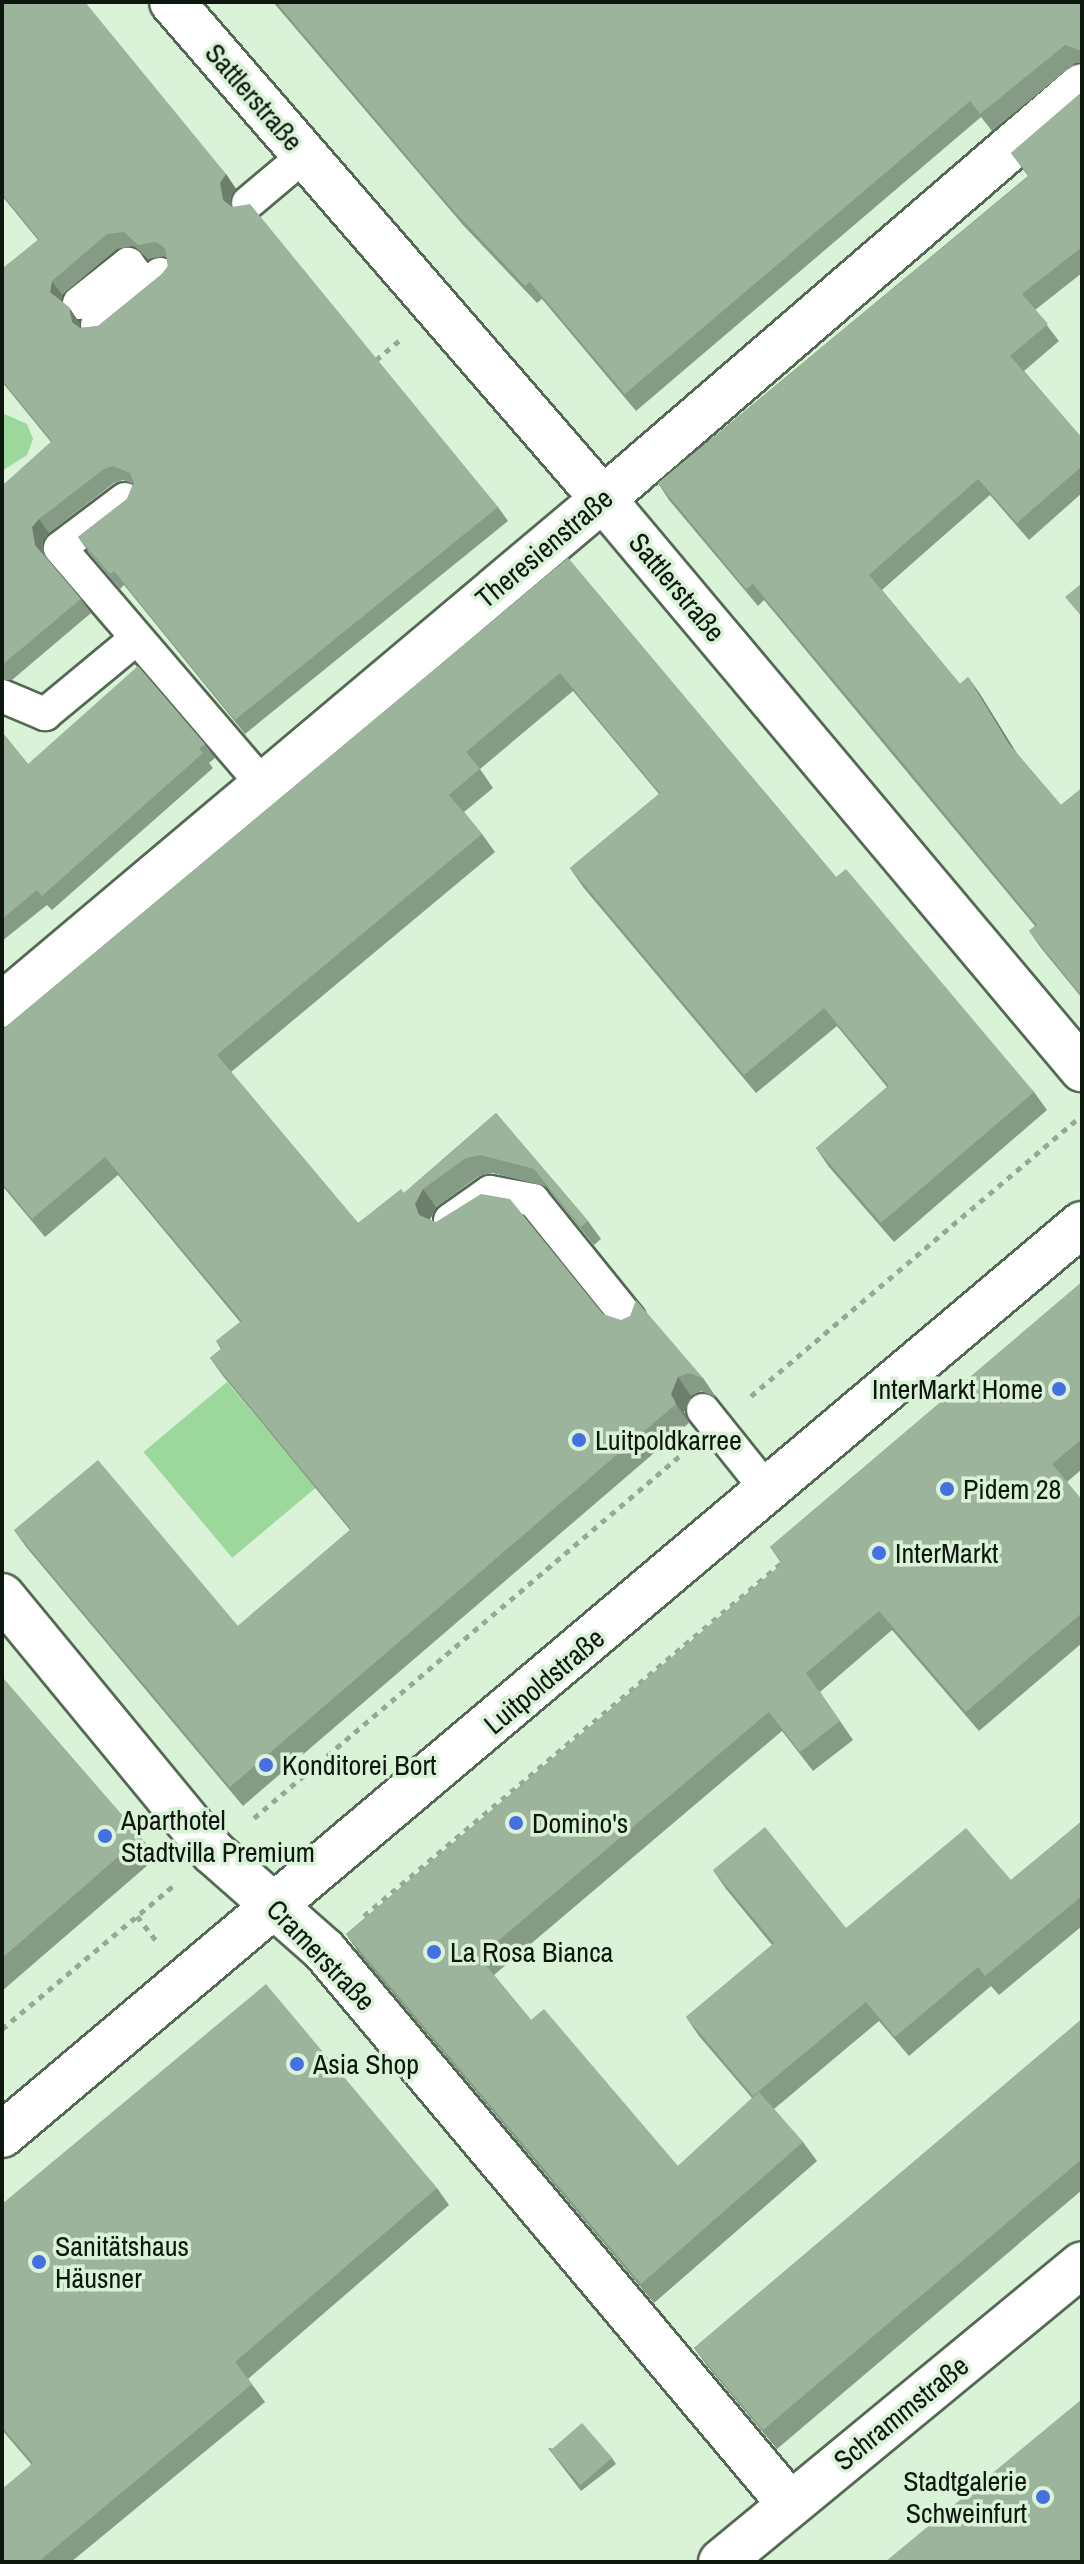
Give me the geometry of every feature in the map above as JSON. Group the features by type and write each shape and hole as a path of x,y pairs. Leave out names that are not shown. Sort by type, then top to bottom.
{"street":[{"name":"Sattlerstraße","path":"172,2 603,499 1082,1069"},
{"name":"Theresienstraße","path":"2,1005 603,499 1082,86"},
{"name":"Luitpoldstraße","path":"2,2135 1082,1224"},
{"name":"Cramerstraße","path":"2,1596 213,1852 324,1950 790,2504"},
{"name":"Schrammstraße","path":"721,2562 1082,2264"}],"lane":[{"path":"248,203 305,155"},
{"path":"88,314 128,264 154,279"},
{"path":"125,499 60,548 263,785"},
{"path":"2,696 45,714 137,638"},
{"path":"447,1222 490,1192 533,1200 630,1320"},
{"path":"709,1418 768,1491"}],"path":[{"path":"2,2029 213,1852 709,1418 1082,1115"},
{"path":"324,1950 792,1554"}],"green space":[{"path":"2,413 27,424 33,439 27,455 2,471"},
{"path":"227,1382 316,1488 232,1558 144,1452"}],"building":[{"path":"2,2 85,2 226,174 220,183 223,200 232,207 250,204 498,507 235,720 114,571 110,574 78,537 127,499 134,483 130,473 113,466 104,469 32,527 35,545 81,599 2,665 2,486 52,441 2,380 2,269 39,239 2,194","holes":["124,232 138,245 156,242 165,248 168,266 162,274 98,326 80,328 72,322 69,307 50,292 52,281 107,234"]},
{"path":"276,2 1082,2 1082,51 1065,45 980,114 970,101 625,394 530,282 525,286 452,209"},
{"path":"1082,92 1082,247 1022,294 1048,324 1010,356 1082,438 1082,466 1017,523 978,479 869,575 960,684 968,677 1009,744 1061,805 1082,788 1082,996 1029,931 1037,925 753,584 746,589 658,483 1029,176 1011,153"},
{"path":"568,558 836,877 846,869 1034,1092 881,1223 816,1148 889,1086 824,1008 744,1075 570,868 660,793 560,673 466,752 480,769 449,795 482,834 217,1055 358,1223 401,1189 404,1193 496,1113 588,1221 581,1227 534,1169 480,1155 466,1158 423,1189 415,1204 419,1215 436,1222 481,1194 510,1199 603,1314 621,1320 630,1316 636,1300 703,1378 688,1373 678,1377 671,1394 676,1404 230,1787 14,1530 98,1460 238,1626 351,1529 210,1358 222,1348 216,1341 242,1321 105,1157 32,1219 2,1183 2,1030"},
{"path":"1082,583 1082,617 1065,597"},
{"path":"138,666 205,744 199,749 203,753 42,896 37,890 2,919 2,732 28,764"},
{"path":"1082,1282 1082,1439 1052,1464 1082,1500 1082,1613 966,1712 879,1611 806,1673 840,1721 800,1752 769,1712 479,1957 531,2020 544,2009 678,2166 759,2092 803,2142 641,2284 346,1934 783,1563 770,1547"},
{"path":"2,1677 141,1837 2,1958"},
{"path":"1082,1821 1082,1896 985,1976 978,1967 895,2037 866,2002 753,2096 686,2017 774,1943 713,1870 765,1827 846,1928 966,1828 1011,1880"},
{"path":"266,1984 437,2188 235,2362 252,2384 38,2562 2,2562 2,2489 33,2463 2,2427 2,2204"},
{"path":"1082,2019 1082,2159 763,2430 694,2348"},
{"name":"Stadtgalerie Schweinfurt","path":"1082,2399 1082,2562 885,2562"},
{"path":"582,2423 612,2458 580,2485 550,2451"}],"place":[{"name":"InterMarkt Home","path":"1059,1389"},
{"name":"Luitpoldkarree","path":"579,1440"},
{"name":"Pidem 28","path":"947,1489"},
{"name":"InterMarkt","path":"879,1553"},
{"name":"Konditorei Bort","path":"266,1765"},
{"name":"Domino's","path":"516,1823"},
{"name":"Aparthotel Stadtvilla Premium","path":"105,1836"},
{"name":"La Rosa Bianca","path":"434,1952"},
{"name":"Asia Shop","path":"297,2064"},
{"name":"Sanitätshaus Häusner","path":"39,2262"},
{"name":"Stadtgalerie Schweinfurt","path":"1043,2497"}]}
